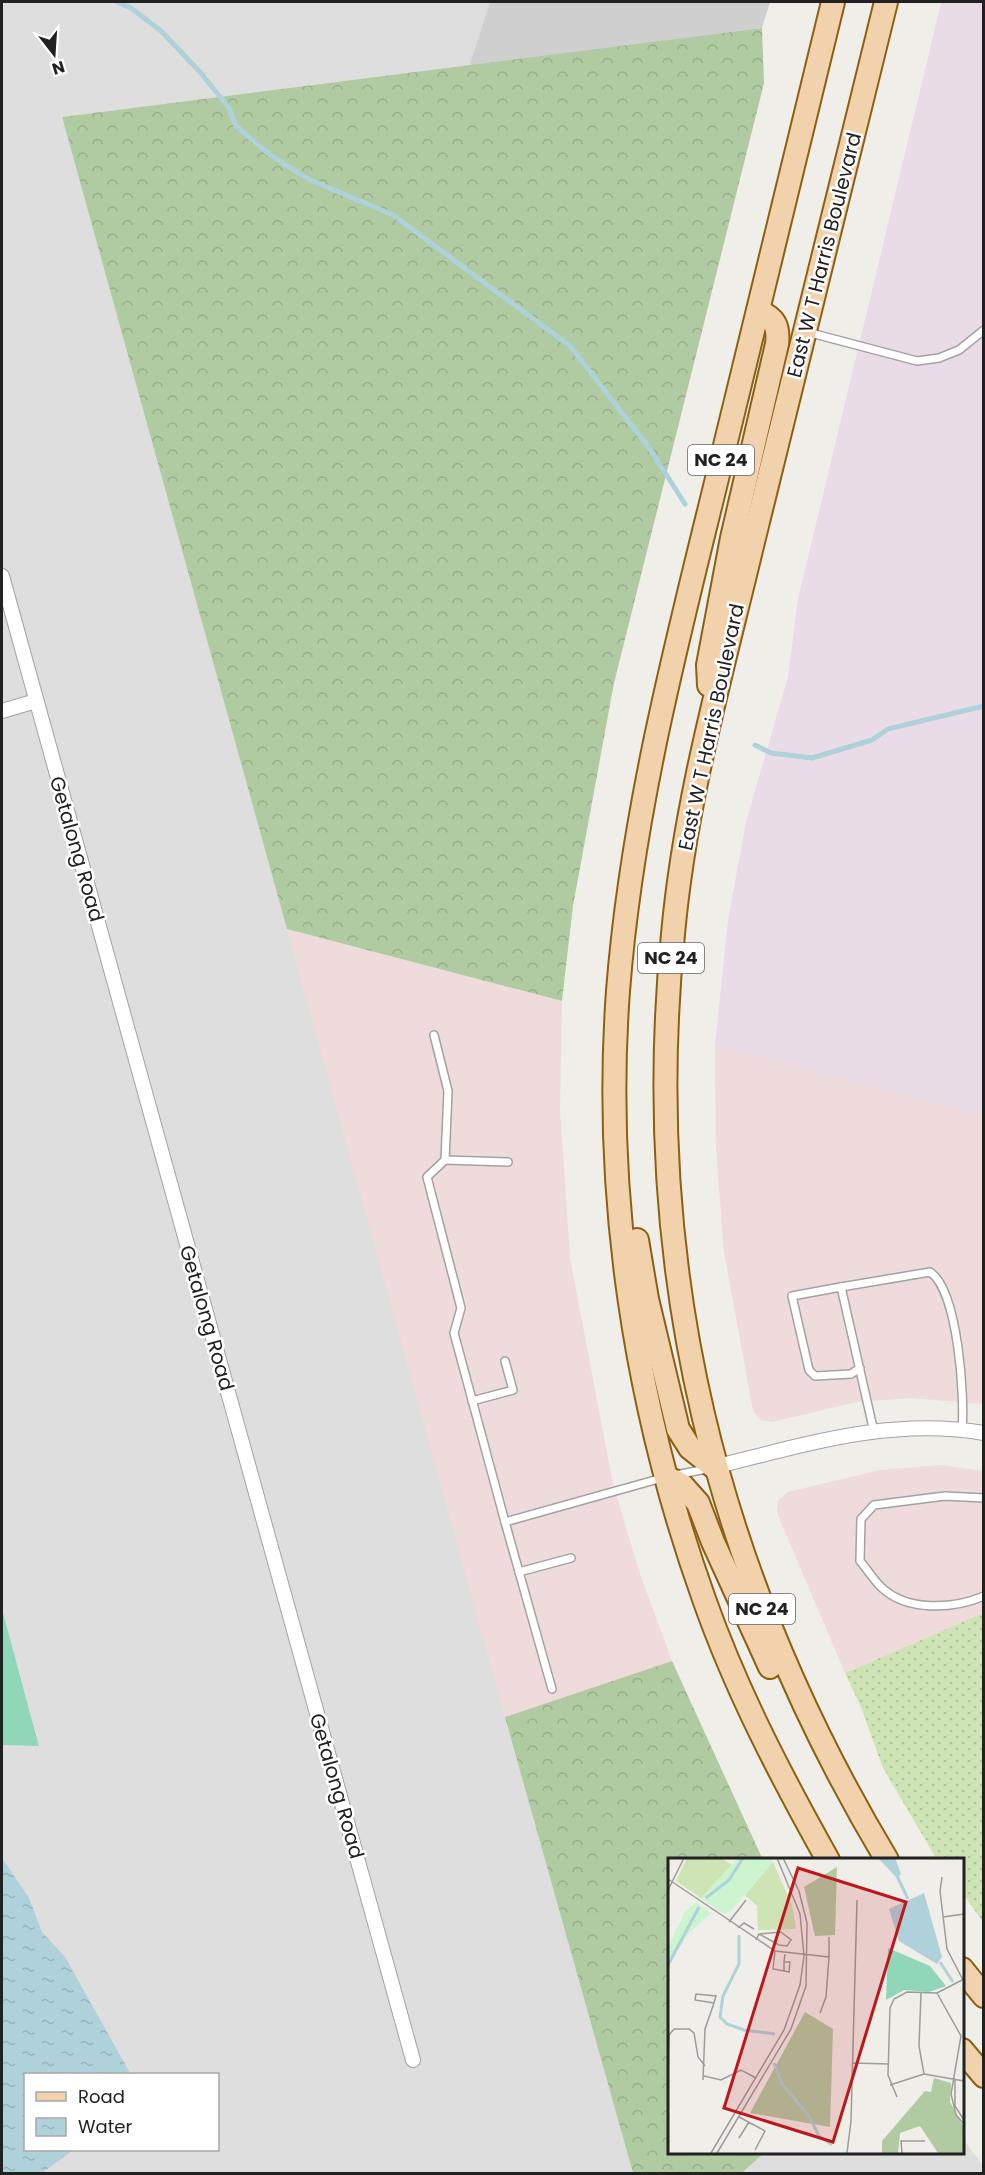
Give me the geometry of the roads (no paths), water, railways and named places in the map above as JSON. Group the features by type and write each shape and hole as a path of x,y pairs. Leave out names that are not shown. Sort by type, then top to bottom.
{"main road":[{"name":"NC 24","path":"827,1858 767,1747 736,1677 705,1602 666,1477 651,1416 628,1287 617,1179 616,1120 618,992 630,873 638,825 669,673 833,2"},
{"name":"East W T Harris Boulevard","path":"886,2 691,798 677,889 668,997 665,1106 670,1214 675,1258 688,1348 714,1467 754,1587 823,1746 886,1858"},
{"path":"711,714 708,665 732,538 777,345 778,330 774,320 758,311"},
{"path":"616,1120 645,1289 678,1429 690,1448 714,1467"},
{"path":"666,1477 682,1485 698,1503 772,1670 823,1746"},
{"path":"964,1971 984,1996"},
{"path":"964,2051 984,2076"}],"street":[{"name":"Getalong Road","path":"2,576 413,2060"},
{"path":"2,711 36,701"},
{"path":"714,1467 846,1435 928,1426 984,1433"}],"lane":[{"path":"804,332 917,361 939,358 959,350 984,330"},
{"path":"434,1035 448,1091 445,1160 427,1177 461,1308 454,1333 552,1689"},
{"path":"445,1160 508,1162"},
{"path":"860,1368 852,1374 815,1376 809,1370 792,1296 930,1272 939,1277 946,1291 959,1354 964,1409 962,1430"},
{"path":"841,1287 874,1432"},
{"path":"472,1401 513,1390 505,1361"},
{"path":"505,1522 666,1477 714,1467"},
{"path":"984,1498 945,1496 874,1505 861,1519 860,1561 882,1588 914,1605 966,1604 984,1596"},
{"path":"519,1572 571,1558"}],"water":[{"path":"2,1858 29,1898 42,1932 65,1957 130,2073 24,2073 24,2151 72,2151 42,2173 2,2173"}],"waterway":[{"path":"117,2 131,8 161,31 200,72 229,108 236,126 269,154 308,179 393,215 570,346 648,446 685,504"},
{"path":"755,745 771,753 812,758 872,740 888,729 984,706"}]}
